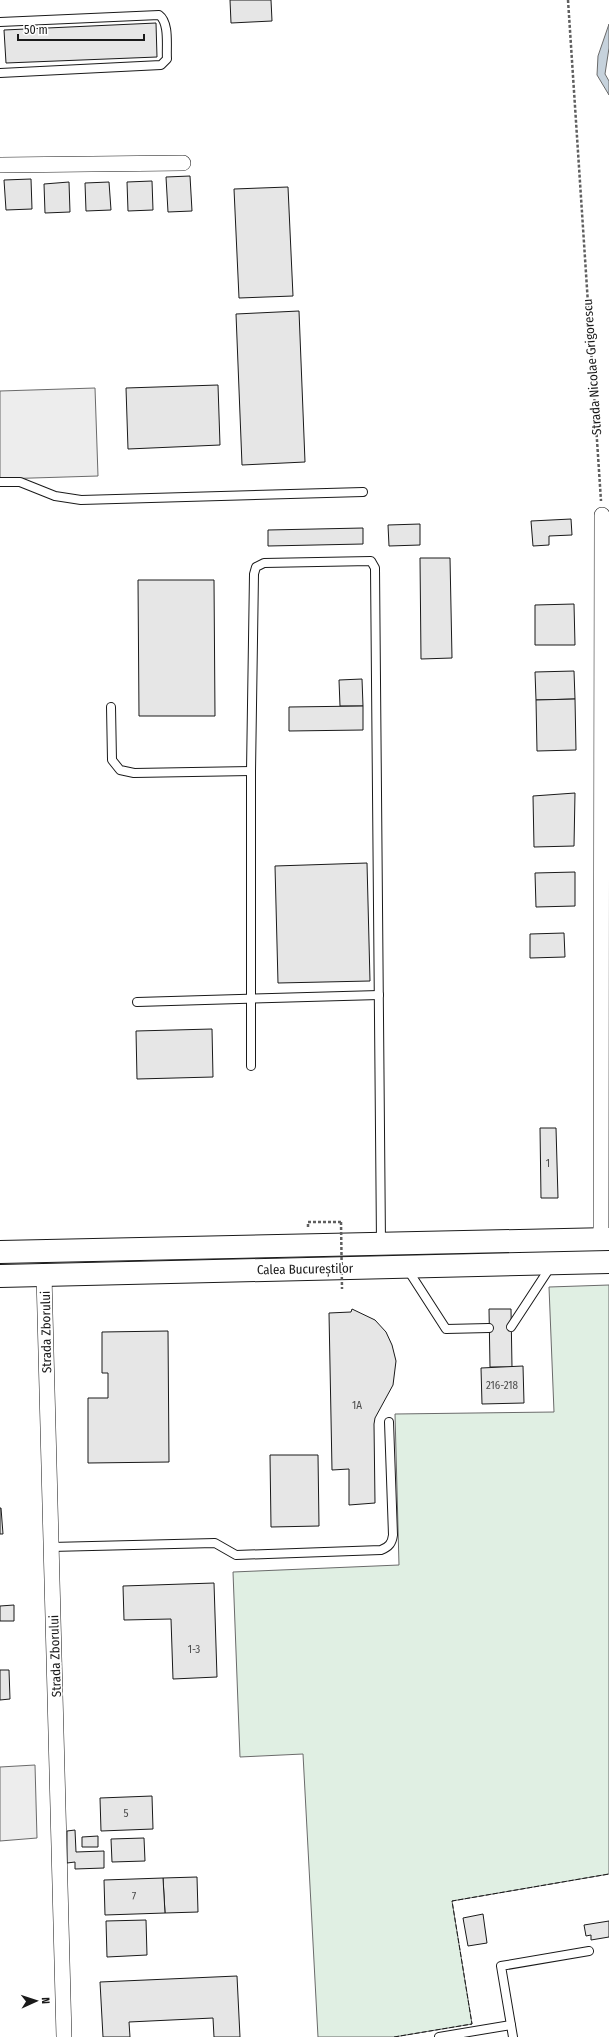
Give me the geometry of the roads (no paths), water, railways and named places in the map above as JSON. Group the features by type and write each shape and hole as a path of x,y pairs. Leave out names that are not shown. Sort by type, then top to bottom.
{"highway":[{"name":"Calea Bucureștilor","path":"0,1252 605,1239"},
{"name":"Calea Bucureștilor","path":"0,1276 609,1262"}],"street":[{"path":"0,165 183,163"},
{"path":"602,515 605,1239"},
{"name":"Strada Zborului","path":"44,1274 64,2037"}],"lane":[{"path":"0,22 159,15 163,18 166,25 167,59 161,65 0,73"},
{"path":"0,482 20,482 55,496 81,500 363,492"},
{"path":"251,1066 251,771 254,574 256,567 264,563 372,561 375,568 381,1244"},
{"path":"111,707 112,760 120,770 134,773 251,771"},
{"path":"137,1002 379,995"},
{"path":"511,1327 553,1263"},
{"path":"406,1267 446,1329 489,1328"},
{"path":"51,1547 215,1543 236,1555 381,1550 386,1548 392,1542 393,1535 389,1422"},
{"path":"513,2037 501,1966 589,1951"},
{"path":"439,2037 511,2025"}]}
